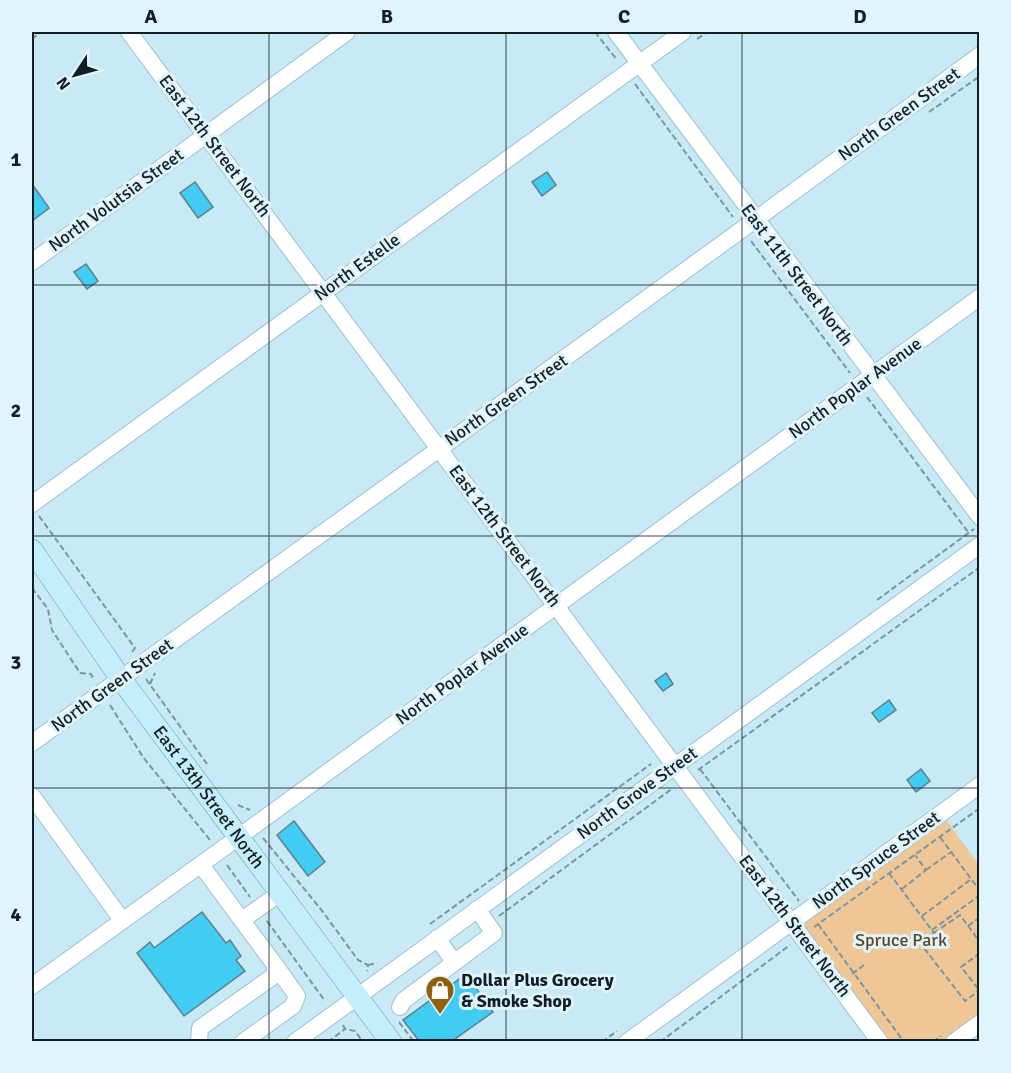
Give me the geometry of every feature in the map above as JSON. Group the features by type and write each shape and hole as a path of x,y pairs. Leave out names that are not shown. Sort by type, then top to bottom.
{"main road":[{"name":"East 13th Street North","path":"32,550 129,673 246,832 280,893 391,1041"}],"street":[{"name":"East 12th Street North","path":"129,32 880,1041"},
{"name":"North Volutsia Street","path":"32,262 347,32"},
{"name":"East 11th Street North","path":"616,32 633,68 750,225 873,375 980,517"},
{"name":"North Estelle","path":"34,508 323,292 683,32"},
{"name":"North Green Street","path":"32,743 750,225 980,55"},
{"name":"North Poplar Avenue","path":"32,986 980,297"},
{"name":"North Grove Street","path":"295,1041 979,545"},
{"name":"North Spruce Street","path":"627,1041 980,785"},
{"path":"32,796 122,920"},
{"path":"201,865 297,996 293,1006 243,1041"},
{"path":"242,920 280,893"},
{"path":"400,1007 403,1001 494,933 477,909"},
{"path":"437,938 454,962"},
{"path":"200,1041 200,1028 274,975 275,965"},
{"path":"954,1041 980,1023"}],"path":[{"path":"32,39 41,32"},
{"path":"595,32 633,68 750,225 858,385 979,545"},
{"path":"34,508 135,648 130,656 129,673 208,765"},
{"path":"32,588 48,609 52,630 80,673 91,674 143,757 218,852 345,1029 355,1031 363,1041"},
{"path":"232,798 246,832 323,912 358,960 368,964 367,971"},
{"path":"952,828 980,808"},
{"path":"940,837 980,893 920,943 964,1001 979,990 961,967 980,953"},
{"path":"902,889 951,852"},
{"path":"915,855 926,870"},
{"path":"890,873 933,932"},
{"path":"922,916 971,880"},
{"path":"933,932 960,915 980,942"},
{"path":"968,926 980,917"},
{"path":"848,978 864,965"},
{"path":"328,1041 345,1029"}],"green space":[{"name":"Spruce Park","path":"941,813 979,865 979,1023 954,1041 880,1041 791,921"}],"building":[{"path":"547,172 556,185 542,196 532,182"},
{"path":"195,182 213,207 198,218 180,193"},
{"path":"32,184 49,208 32,221"},
{"path":"86,264 98,281 87,289 74,272"},
{"path":"666,673 673,684 663,691 655,681"},
{"path":"889,700 896,710 879,722 872,713"},
{"path":"921,769 930,781 916,792 907,780"},
{"path":"294,821 325,862 308,876 277,835"},
{"path":"202,912 226,943 230,940 241,956 236,960 245,971 184,1016 137,953 150,942 154,948"},
{"path":"466,974 493,1012 452,1041 419,1041 403,1020"}],"place":[{"name":"Dollar Plus Grocery & Smoke Shop","path":"440,1016"}]}
